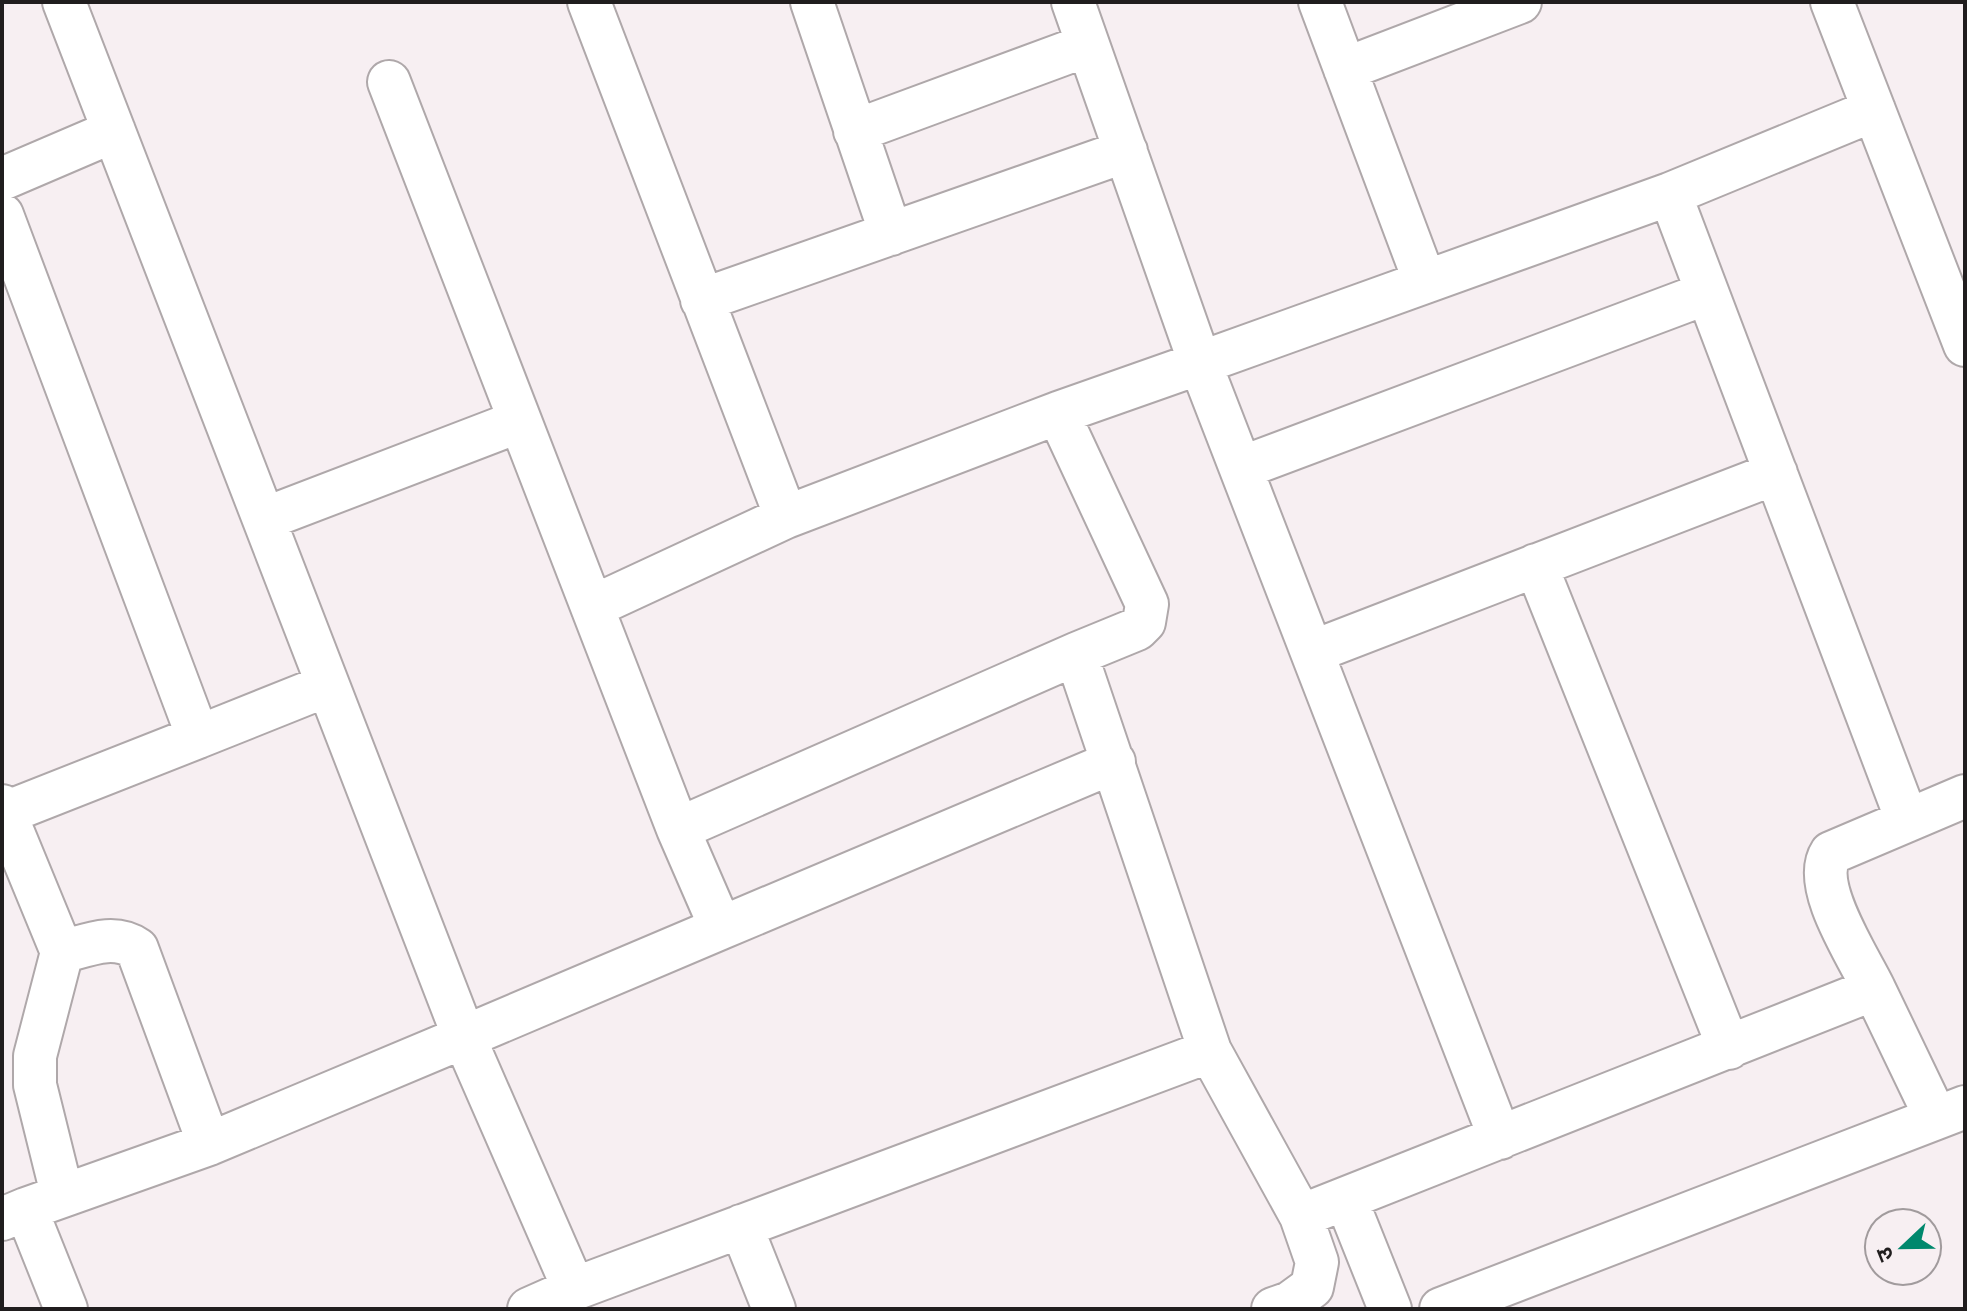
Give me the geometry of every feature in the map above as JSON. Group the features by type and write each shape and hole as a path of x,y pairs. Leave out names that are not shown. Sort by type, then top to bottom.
{"street":[{"path":"64,2 464,1037 574,1289"},
{"path":"589,2 786,517"},
{"path":"812,2 891,234"},
{"path":"1073,2 1200,363 1500,1138"},
{"path":"1320,2 1425,282"},
{"path":"1345,69 1520,2"},
{"path":"1832,2 1965,345"},
{"path":"855,131 1088,45"},
{"path":"389,82 678,829 721,928"},
{"path":"592,607 786,517 1058,413 1670,194 1874,110"},
{"path":"2,179 114,131"},
{"path":"702,300 1126,151"},
{"path":"1670,194 1907,820"},
{"path":"2,215 198,737"},
{"path":"1241,468 1707,293"},
{"path":"678,829 1137,629 1144,622 1147,604 1058,413"},
{"path":"264,519 520,421"},
{"path":"1312,652 1776,473"},
{"path":"1536,565 1729,1048"},
{"path":"1076,654 1210,1051 1301,1216 1317,1262 1312,1287 1290,1303 1273,1309"},
{"path":"66,1309 30,1208 35,1070 40,1034 62,952 4,810 328,685"},
{"path":"30,1208 209,1144 1114,762"},
{"path":"1441,1309 1950,1113 1874,989 1824,886 1824,863 1831,853 1965,796"},
{"path":"62,952 109,940 126,941 137,949 209,1144"},
{"path":"1301,1216 1874,989"},
{"path":"529,1309 574,1289 1210,1051"},
{"path":"1346,1199 1390,1309"},
{"path":"741,1226 774,1309"}]}
